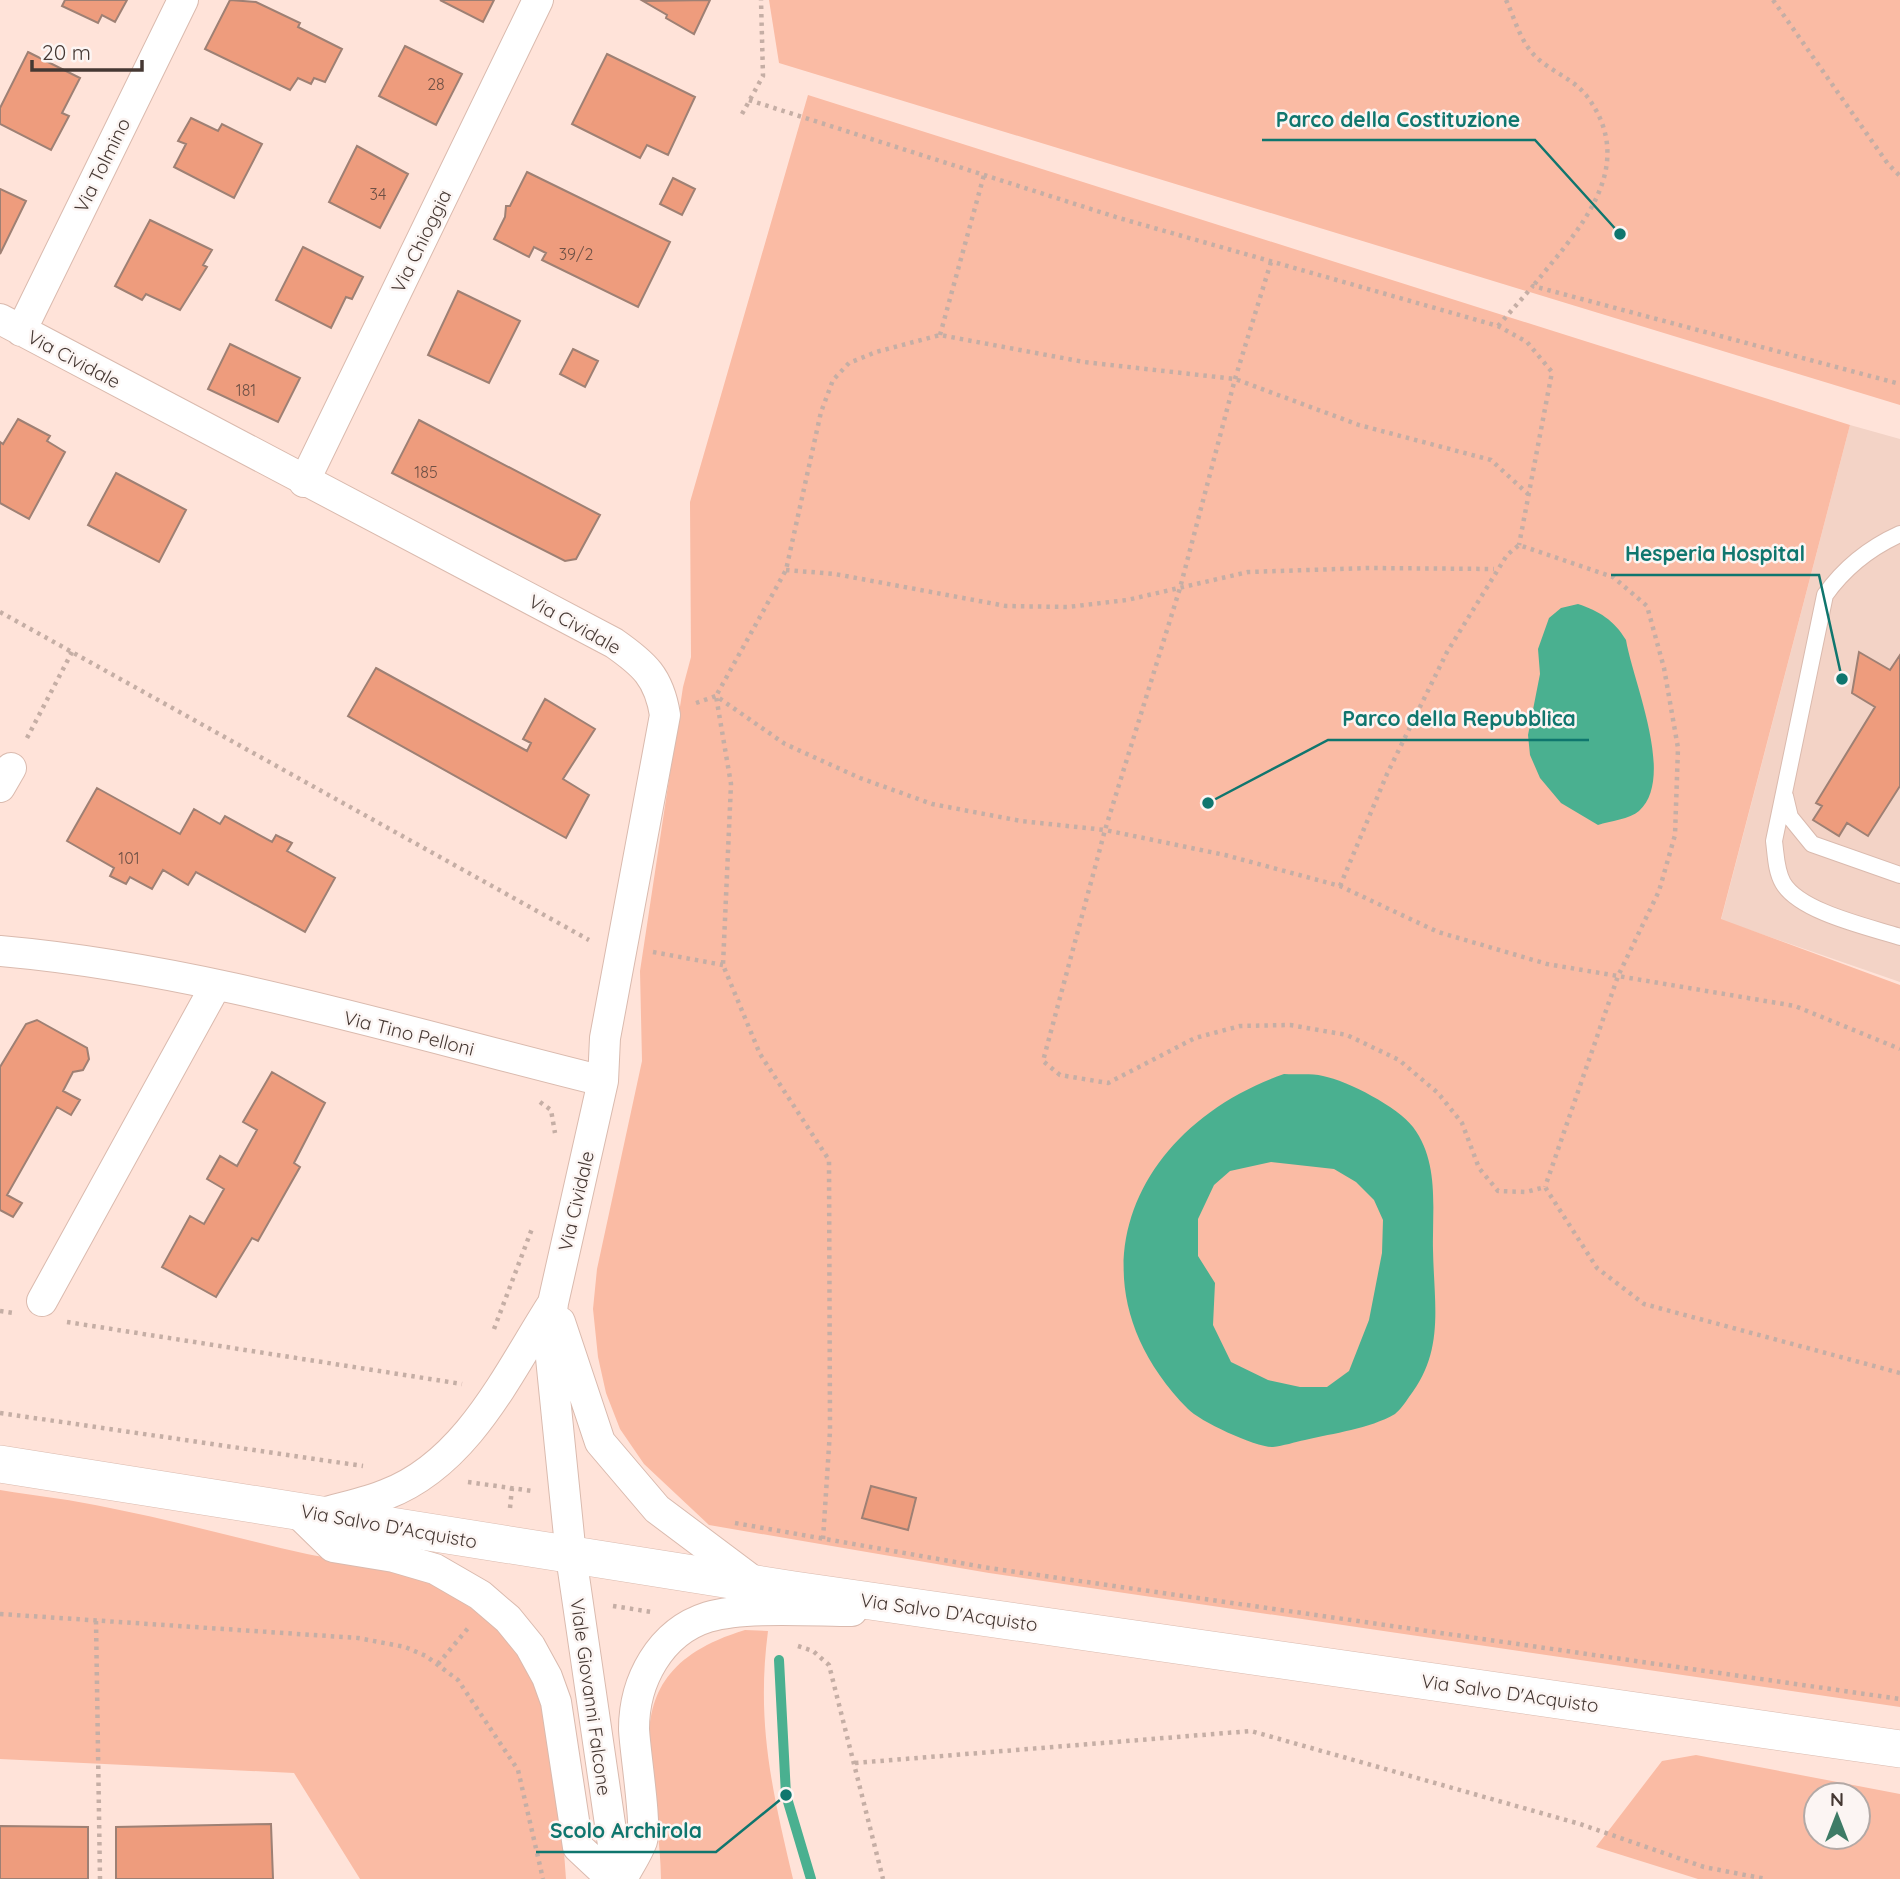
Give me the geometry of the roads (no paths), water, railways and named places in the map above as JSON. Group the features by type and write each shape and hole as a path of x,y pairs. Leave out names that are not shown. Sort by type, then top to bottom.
{"street":[{"name":"Via Tolmino","path":"10,325 183,0"},
{"name":"Via Chioggia","path":"304,482 538,0"},
{"name":"Via Cividale","path":"10,325 614,643 649,671 662,692 666,715 605,1038 603,1082 553,1303 550,1338 571,1556"},
{"name":"Via Tino Pelloni","path":"0,950 83,960 216,985 603,1082"},
{"path":"41,1312 216,985"},
{"name":"Via Cividale","path":"306,1512 387,1494 423,1475 455,1450 553,1303"},
{"path":"553,1303 600,1442 657,1509 757,1584"},
{"name":"Via Salvo D'Acquisto","path":"0,1464 757,1584 1900,1749"},
{"name":"Viale Giovanni Falcone","path":"306,1512 333,1547 394,1557 435,1569 480,1595 508,1619 530,1646 547,1677 556,1702 578,1847 612,1879"},
{"name":"Viale Giovanni Falcone","path":"571,1556 620,1879"},
{"name":"Viale Giovanni Falcone","path":"620,1879 643,1839 634,1727 641,1680 657,1652 689,1626 709,1617 739,1613 964,1614"}],"lane":[{"path":"1900,534 1878,544 1842,572 1825,595 1774,841 1777,868 1784,885 1802,902 1900,937"},
{"path":"1784,793 1790,817 1812,844 1900,875"}],"waterway":[{"path":"779,1660 786,1795 811,1879"}],"place":[{"name":"Parco della Costituzione","path":"1620,234"},
{"name":"Hesperia Hospital","path":"1842,679"},
{"name":"Parco della Repubblica","path":"1208,803"},
{"name":"Scolo Archirola","path":"786,1795"}]}
